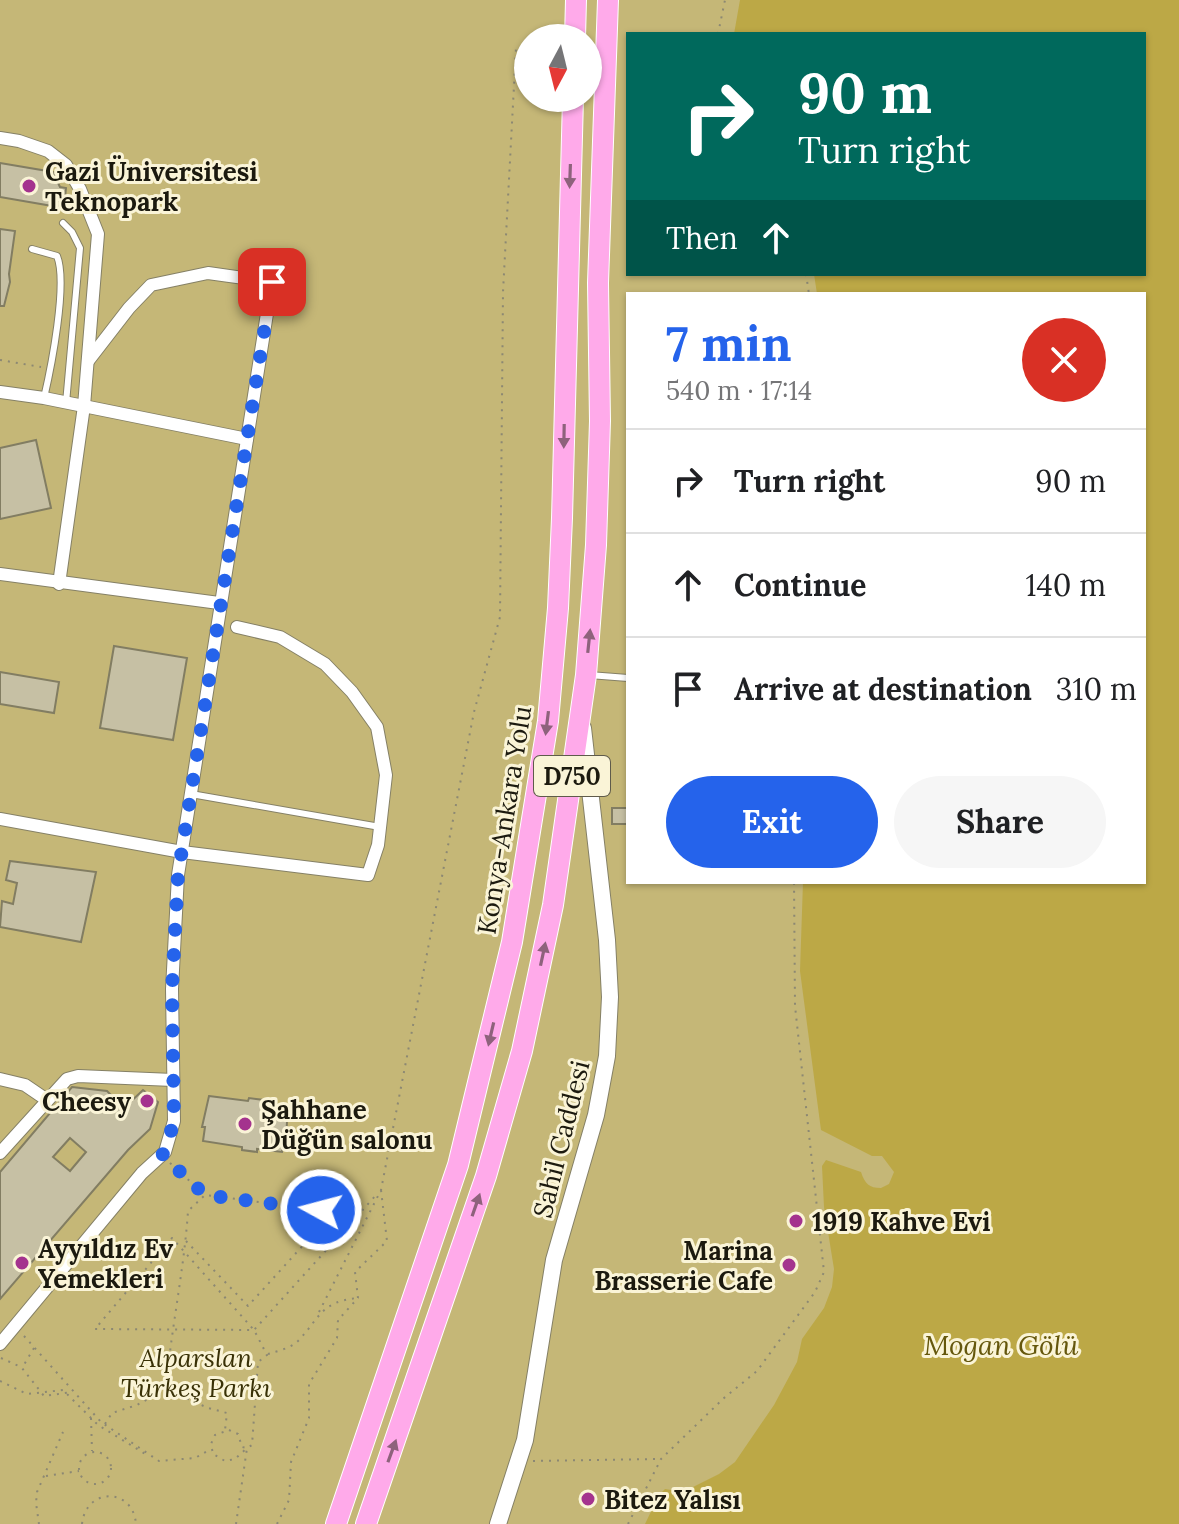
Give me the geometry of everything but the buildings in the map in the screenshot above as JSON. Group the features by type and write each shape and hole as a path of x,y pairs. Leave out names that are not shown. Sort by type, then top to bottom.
{"highway":[{"path":"575,24 576,0"},
{"name":"D750","path":"366,1524 486,1176 522,1051 553,905 586,675 597,530 600,421 598,283 608,0"},
{"name":"Konya-Ankara Yolu","path":"336,1524 458,1165 512,942 548,721 558,608 573,112"},
{"path":"329,1524 345,1497"}],"street":[{"path":"0,138 48,151 66,165 80,189 98,234 84,406 59,584"},
{"path":"0,1344 142,1173 165,1152 174,1121 172,989 178,875 272,282 208,273 151,285 88,361"},
{"path":"0,392 247,439"},
{"path":"0,574 219,603"},
{"path":"0,819 182,852 368,875 378,845 386,775 377,727 352,692 325,664 280,637 237,627"},
{"name":"Sahil Caddesi","path":"498,1524 519,1461 535,1390 554,1260 596,1115 607,1056 610,997 608,953 581,711"},
{"path":"0,1153 67,1079 78,1076 173,1080"},
{"path":"0,1079 25,1085 47,1100"}],"lane":[{"path":"63,223 80,248 66,403"},
{"path":"32,249 57,256 61,264 44,398"},
{"path":"586,675 626,678"},
{"path":"190,794 380,827"}],"path":[{"path":"718,32 725,0"},
{"path":"211,1449 216,1457 225,1461 235,1459 252,1445 258,1362 295,1344 319,1312 381,1190 474,712 500,617 503,292 514,86"},
{"path":"0,360 50,368"},
{"path":"628,1524 661,1459 757,1371 815,1292 824,1272 795,1006 794,884"},
{"path":"162,1155 205,1195 321,1210 326,1220 248,1306 186,1241"},
{"path":"277,1524 289,1500 291,1462 309,1418 309,1384 337,1338 338,1320 358,1298 355,1272 387,1241 381,1190"},
{"path":"267,1355 254,1330 172,1238 95,1329 254,1330 381,1190"},
{"path":"166,1389 171,1328 185,1252 188,1211 205,1195"},
{"path":"319,1312 338,1300 358,1298"},
{"path":"15,1326 105,1425 159,1461"},
{"path":"22,1368 34,1348"},
{"path":"0,1357 22,1368 44,1396 74,1392"},
{"path":"0,1381 27,1394 41,1393"},
{"path":"105,1425 112,1413 137,1405 166,1389"},
{"path":"166,1389 227,1413 225,1430"},
{"path":"66,1393 91,1418 123,1442 159,1461 195,1458 211,1449 215,1435 225,1430 238,1434 242,1447 247,1448"},
{"path":"91,1411 92,1453"},
{"path":"39,1524 36,1503 63,1432"},
{"path":"236,1524 247,1448"},
{"path":"92,1453 107,1458 111,1468 107,1478 99,1484 88,1483 79,1471 80,1461 92,1453"},
{"path":"519,1461 661,1459"},
{"path":"44,1476 79,1471"},
{"path":"82,1524 88,1506 102,1497 111,1496 128,1503 136,1524"}],"green space":[{"name":"Alparslan Türkeş Parkı","path":"0,0 1179,0 1179,1524 0,1524"}],"water":[{"name":"Mogan Gölü","path":"740,0 1179,0 1179,1524 645,1524 665,1489 683,1492 735,1462 774,1405 797,1362 802,1339 824,1308 832,1287 834,1269 824,1207 822,1166 826,1160 861,1172 870,1186 877,1188 889,1184 894,1172 882,1156 872,1156 821,1130 800,971 803,884 1146,884 1146,292 817,292 814,276 1146,276 1146,32 734,32"}],"place":[{"name":"Gazi Üniversitesi Teknopark","path":"29,186"},
{"name":"Cheesy","path":"147,1101"},
{"name":"Şahhane Düğün salonu","path":"245,1124"},
{"name":"1919 Kahve Evi","path":"796,1221"},
{"name":"Ayyıldız Ev Yemekleri","path":"22,1263"},
{"name":"Marina Brasserie Cafe","path":"789,1265"},
{"name":"Bitez Yalısı","path":"588,1499"}],"route":[{"path":"272,282 178,875 172,989 174,1121 162,1155 205,1195 321,1210"}]}
